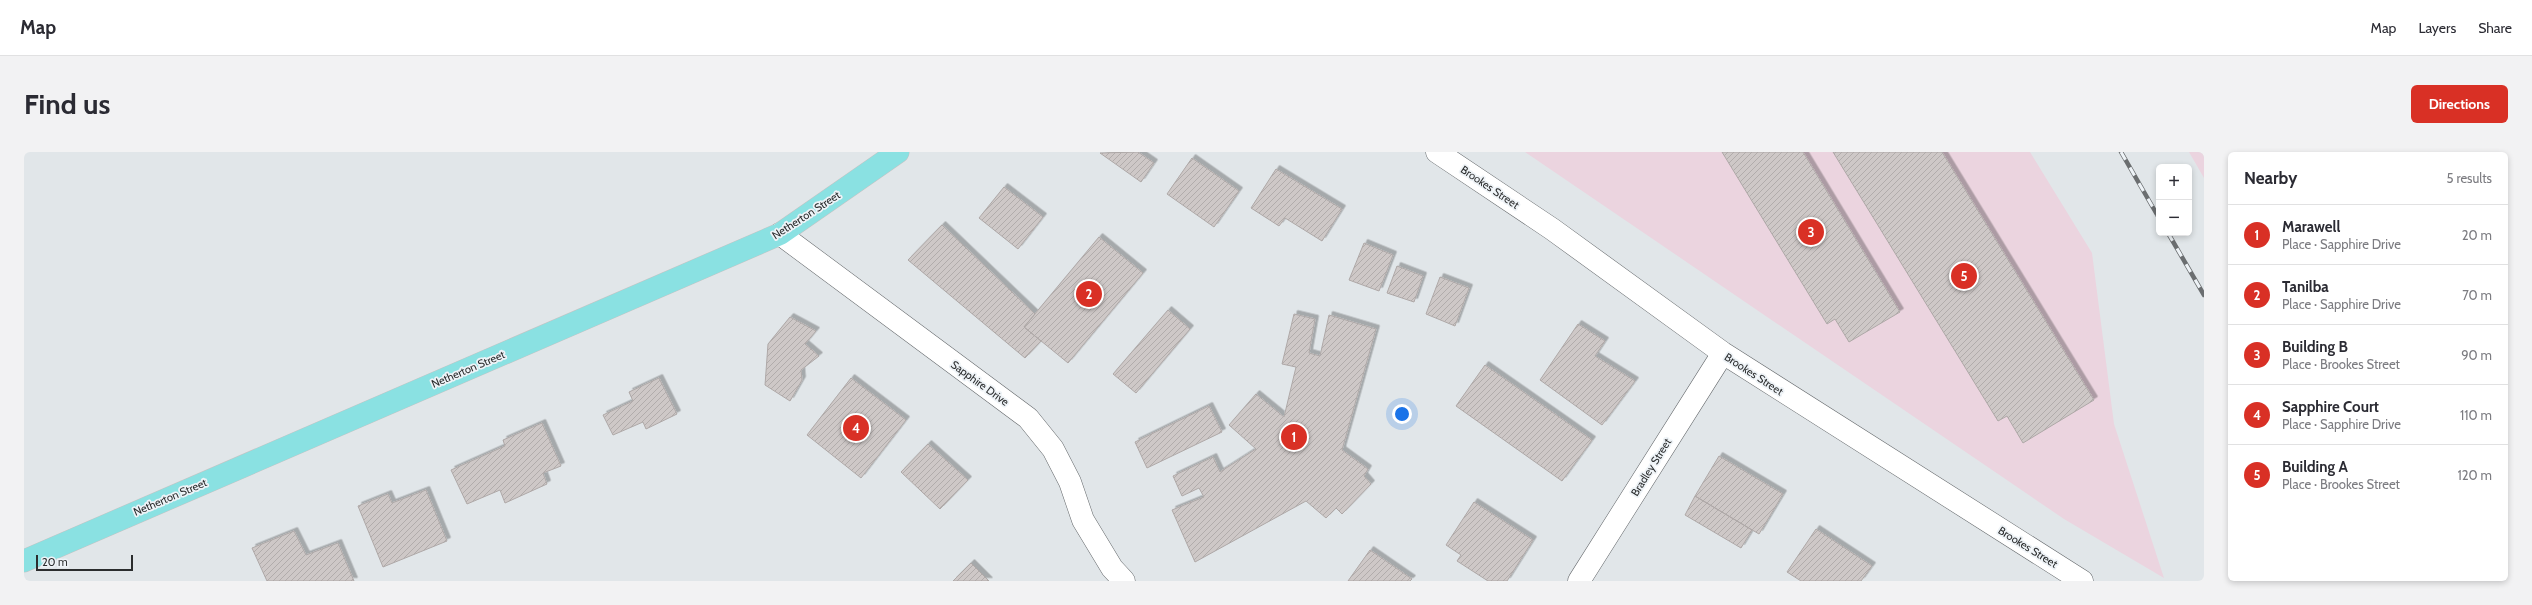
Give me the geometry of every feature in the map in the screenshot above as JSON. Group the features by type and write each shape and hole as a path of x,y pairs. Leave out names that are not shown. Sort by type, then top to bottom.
{"main road":[{"name":"Netherton Street","path":"24,560 780,234 898,152"}],"street":[{"name":"Brookes Street","path":"1437,152 1552,229 1723,353 2082,581"},
{"name":"Sapphire Drive","path":"780,234 1028,418 1054,449 1070,482 1083,520 1112,568 1124,581"},
{"name":"Bradley Street","path":"1579,581 1723,353"}],"shaded area":[{"path":"1525,152 2030,152 2092,253 2114,424 2164,578 2064,519"},
{"path":"2189,152 2204,152 2204,178"}],"building":[{"path":"1138,152 1154,163 1141,182 1100,153"},
{"path":"1722,152 1803,152 1900,312 1849,342 1835,319 1827,324"},
{"path":"1833,152 1942,152 2094,400 2023,443 2007,416 1998,421"},
{"path":"1192,158 1239,191 1214,227 1167,194"},
{"path":"1276,169 1342,209 1322,241 1285,218 1279,226 1251,208"},
{"path":"1004,187 1043,217 1018,249 979,218"},
{"path":"942,225 1035,314 1024,327 1041,341 1025,358 908,260"},
{"path":"1099,237 1143,273 1068,363 1024,327"},
{"path":"1364,243 1393,255 1379,291 1349,280"},
{"path":"1397,266 1423,276 1414,302 1387,293"},
{"path":"1440,277 1469,288 1455,326 1426,314"},
{"path":"1168,310 1190,329 1136,393 1113,374"},
{"path":"1294,314 1315,319 1309,353 1320,356 1329,315 1376,329 1342,450 1368,469 1364,476 1371,484 1342,514 1336,508 1326,518 1306,501 1195,562 1172,510 1204,497 1199,488 1182,496 1173,476 1213,457 1220,472 1256,449 1229,425 1256,394 1284,417 1296,367 1282,364"},
{"path":"790,317 816,331 805,344 819,356 801,370 802,380 790,401 765,385 768,344"},
{"path":"1578,324 1605,341 1595,356 1635,381 1602,425 1540,380"},
{"path":"1485,365 1592,440 1562,481 1456,406"},
{"path":"659,378 677,414 646,429 643,422 613,435 603,415 633,401 629,392"},
{"path":"851,378 906,420 861,478 807,435"},
{"path":"1209,406 1222,432 1147,468 1135,442"},
{"path":"542,423 561,466 543,473 547,484 505,503 500,490 467,504 451,470 505,446 503,440"},
{"path":"928,444 968,480 940,509 901,472"},
{"path":"1719,456 1783,494 1759,534 1695,496"},
{"path":"426,490 447,541 383,567 358,506 388,494 392,503"},
{"path":"1695,496 1752,530 1741,548 1685,515"},
{"path":"1474,502 1533,540 1507,581 1488,581 1457,561 1461,555 1446,545"},
{"path":"1816,529 1872,566 1861,581 1801,581 1787,572"},
{"path":"294,531 306,555 338,543 354,581 267,581 252,548"},
{"path":"1370,550 1412,579 1410,581 1348,581"},
{"path":"971,563 989,581 953,581"}],"railway":[{"path":"2121,152 2156,213"},
{"path":"2170,236 2204,295"}],"place":[{"name":"Building B","path":"1811,232"},
{"name":"Building A","path":"1964,276"},
{"name":"Tanilba","path":"1089,294"},
{"name":"Sapphire Court","path":"856,428"},
{"name":"Marawell","path":"1294,437"}]}
